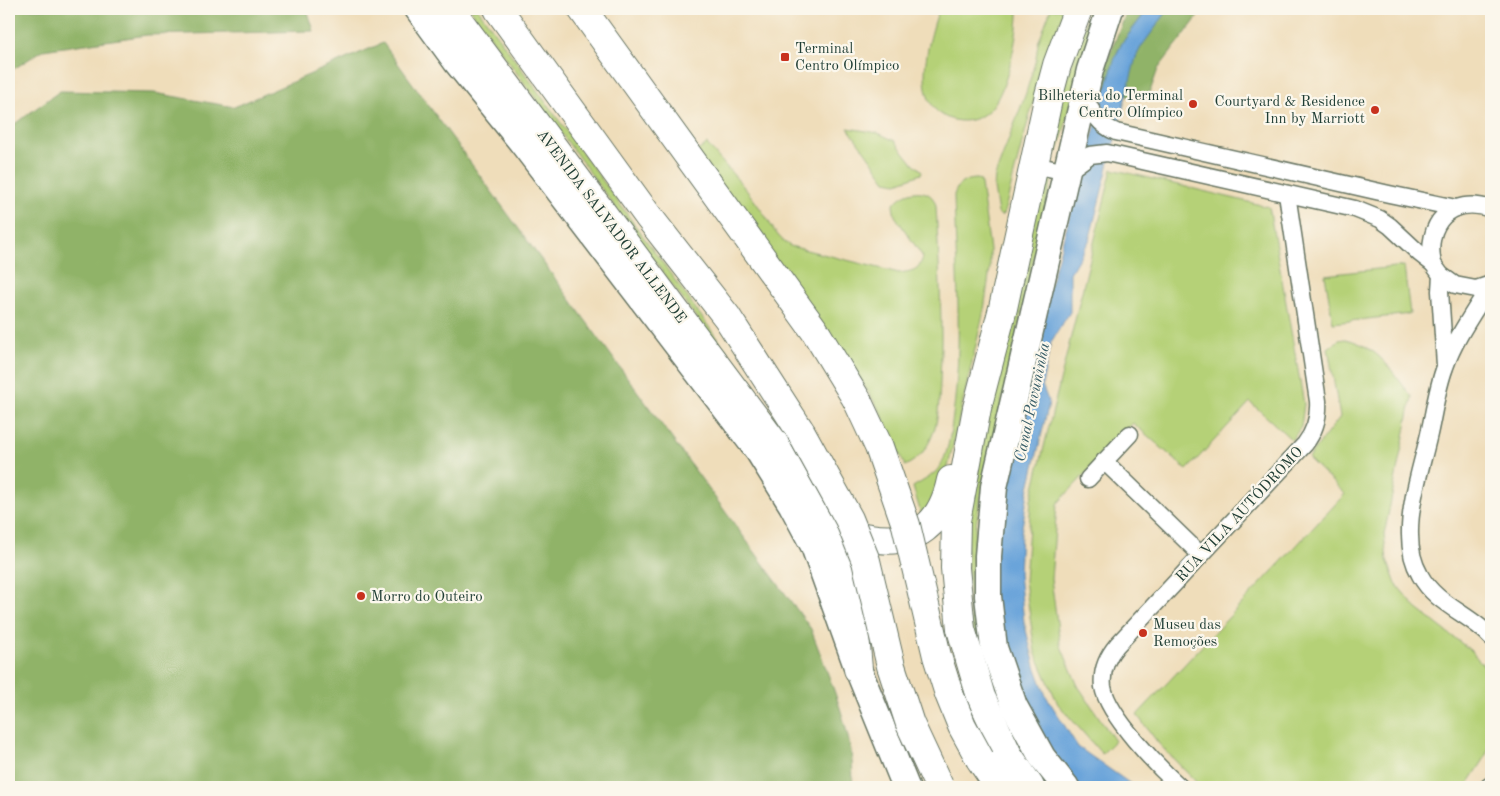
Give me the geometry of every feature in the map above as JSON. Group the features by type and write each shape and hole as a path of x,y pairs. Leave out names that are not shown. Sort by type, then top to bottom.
{"highway":[{"name":"AVENIDA SALVADOR ALLENDE","path":"450,9 774,443"},
{"path":"498,9 648,216 727,317 801,432 849,519 866,561 890,666 910,724 939,787"},
{"path":"582,9 815,331 857,400 879,447 906,524 934,647 949,694 962,726 998,787"},
{"path":"1030,787 1008,755 981,697 961,629 955,568 956,521 974,422 1003,308 1055,72 1078,9"},
{"path":"774,443 808,476 837,526 844,533 882,540 895,540 925,530 939,515 948,496 958,450 974,422"},
{"path":"774,443 835,552 853,611 858,669"}],"main road":[{"path":"418,9 769,467 814,546 858,669 906,787"},
{"path":"1066,787 1042,757 1014,706 994,648 988,596 988,556 994,487 1077,164 1090,107 1095,54 1110,9"}],"street":[{"path":"1090,107 1110,129 1139,137 1456,208 1471,205 1491,209"},
{"path":"1034,165 1077,164 1095,154 1107,153 1354,209 1380,218 1448,281 1462,288 1476,289 1491,284"},
{"name":"RUA VILA AUTÓDROMO","path":"1180,787 1152,759 1117,716 1105,694 1103,678 1106,662 1117,645 1312,435 1316,424 1318,401 1287,194"},
{"path":"1445,367 1440,291 1437,270 1430,252 1432,233 1440,220 1456,208"},
{"path":"1491,284 1466,323 1445,367 1410,523 1411,551 1420,576 1430,590 1478,625 1491,637"},
{"path":"1088,479 1130,434"},
{"path":"1104,461 1201,555"}],"green space":[{"path":"9,9 307,9 314,31 147,35 43,50 9,72"},
{"path":"470,9 478,9 778,422 827,493 824,492"},
{"path":"939,9 1018,9 1011,62 1001,91 989,110 973,120 954,120 939,113 930,102 926,88 925,72 927,54"},
{"path":"1051,9 1065,9 1039,84 1004,213 1001,216 998,213 994,188 995,176 1026,93 1036,59 1038,43"},
{"path":"1090,9 1098,9 1058,151 1049,154 1060,98"},
{"path":"1128,9 1148,9 1122,43 1115,57 1107,91 1099,89 1104,68"},
{"path":"1169,9 1203,9 1158,69 1147,100 1127,96 1136,57 1147,38"},
{"path":"383,43 811,629 833,686 846,728 853,769 852,787 9,787 9,128 60,91 154,93 234,107"},
{"path":"848,128 878,133 895,141 922,171 921,174 897,183 886,181"},
{"path":"707,144 753,199 776,233 790,246 899,273 917,268 923,257 895,216 893,206 909,193 923,192 929,194 933,199 936,206 940,294 941,360 939,402 936,423 930,441 922,454 910,463 905,466 881,413 845,354 692,155"},
{"path":"1112,169 1269,207 1304,404 1301,427 1292,440 1250,402 1187,470 1133,423 1057,504 1051,579 1060,644 1078,686 1115,741 1102,754 1058,704 1035,652 1025,581 1031,500"},
{"path":"1053,174 983,484 973,555 975,598 1002,705 1021,748 1047,787 1038,787 1015,751 972,641 965,525 1042,176"},
{"path":"976,179 980,180 981,184 990,250 990,268 984,310 945,480 922,517 913,487 933,474 944,458 948,446 956,388 958,305 954,195 962,183"},
{"path":"1404,266 1410,314 1333,323 1325,275"},
{"path":"1345,339 1357,342 1376,354 1384,361 1412,397 1384,535 1387,560 1396,584 1416,608 1470,650 1485,667 1491,681 1491,744 1483,761 1466,787 1201,787 1159,744 1137,715 1345,494 1308,458 1340,417 1328,348 1339,340"}],"water":[{"name":"Canal Pavuninha","path":"1148,9 1169,9 1141,47 1136,57 1089,241 1070,273 1070,312 1051,342 1042,385 1049,403 1028,492 1021,533 1019,574 1024,622 1035,666 1046,696 1078,747 1135,787 1076,787 1029,729 990,585 1030,356 1115,57 1122,43"}],"place":[{"name":"Terminal Centro Olímpico","path":"785,57"},
{"name":"Bilheteria do Terminal Centro Olímpico","path":"1193,104"},
{"name":"Courtyard & Residence Inn by Marriott","path":"1375,110"},
{"name":"Morro do Outeiro","path":"361,596"},
{"name":"Museu das Remoções","path":"1143,633"}]}
